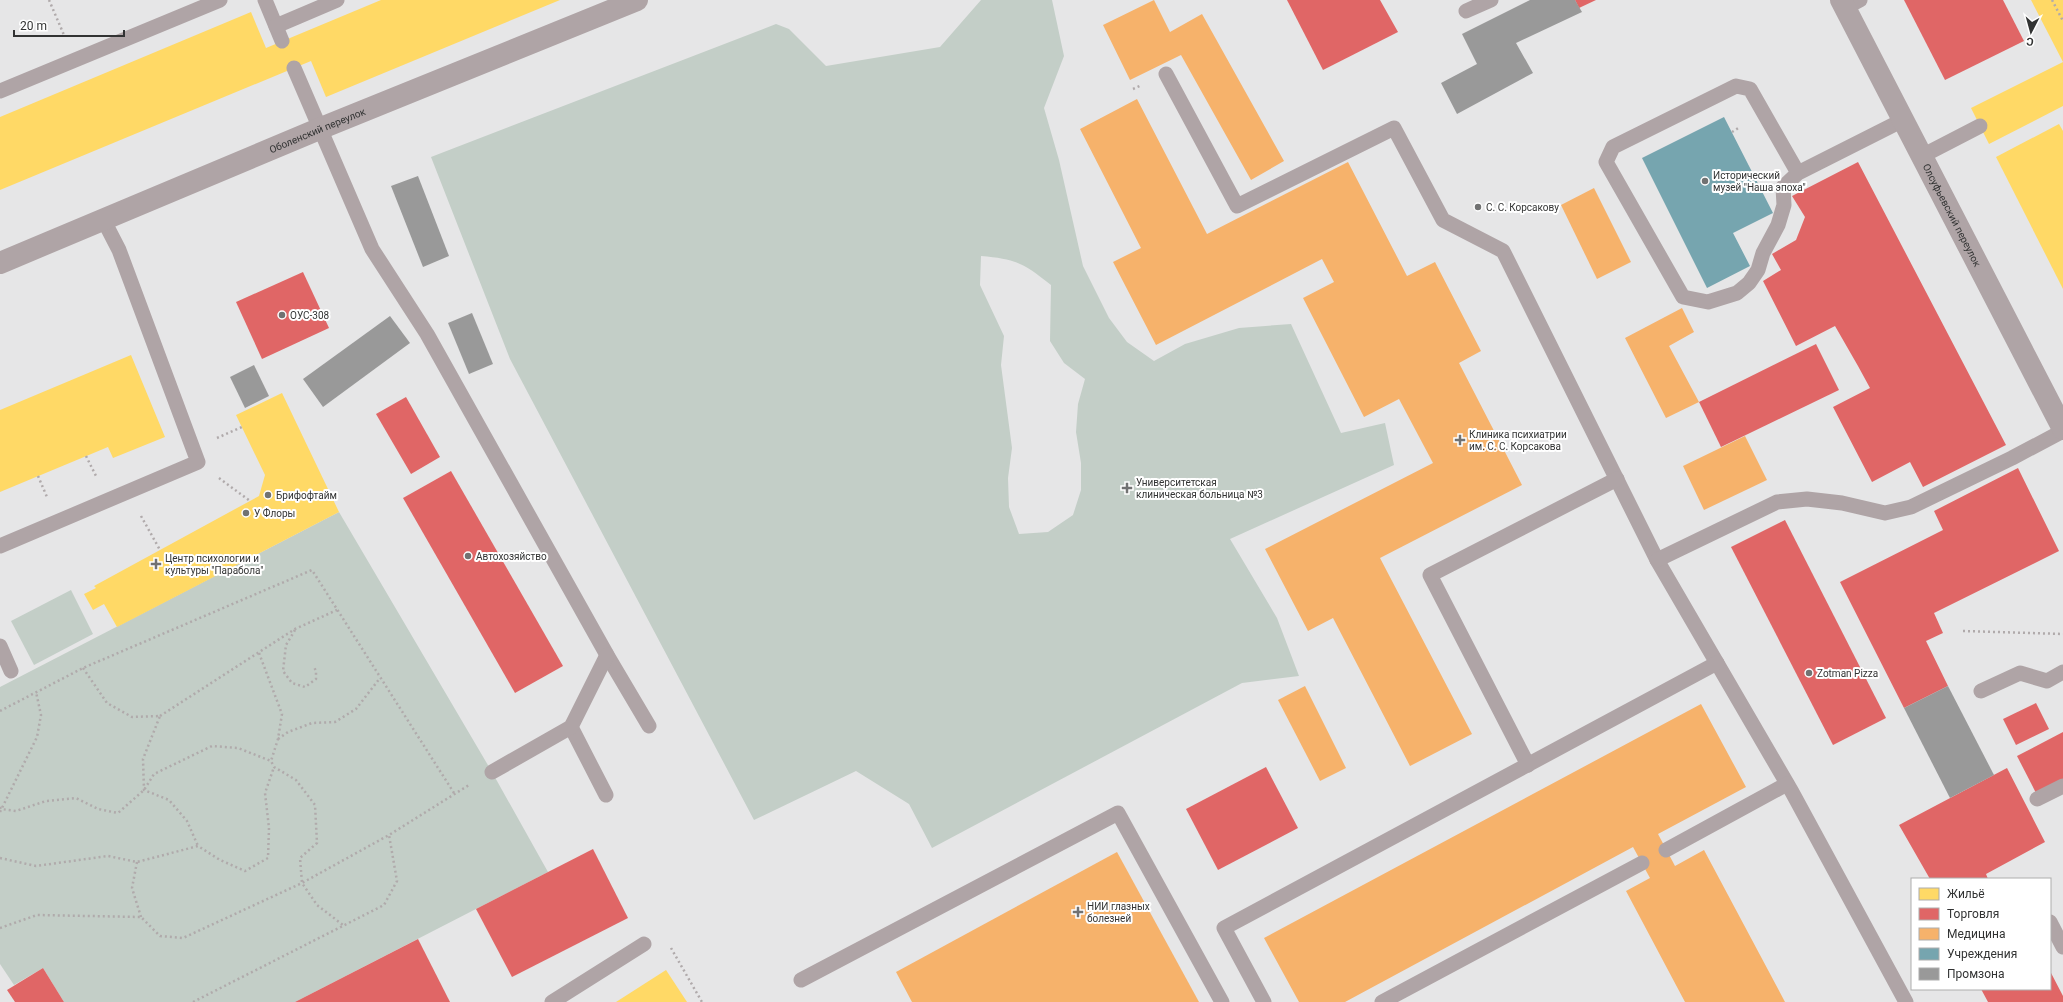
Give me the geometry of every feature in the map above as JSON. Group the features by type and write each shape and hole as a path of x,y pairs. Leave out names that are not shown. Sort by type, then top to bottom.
{"street":[{"name":"Оболенский переулок","path":"0,263 319,129 637,0"},
{"name":"Олсуфьевский переулок","path":"1849,3 1903,120 2063,430"}],"lane":[{"path":"0,91 220,0"},
{"path":"265,0 282,41"},
{"path":"276,26 337,0"},
{"path":"1466,11 1491,0"},
{"path":"294,68 372,249 427,334 607,655 649,726"},
{"path":"1166,74 1237,206 1394,128 1443,220 1503,251 1657,560 1787,784 1906,1002"},
{"path":"1798,173 1750,90 1736,86 1612,147 1606,162 1683,297 1708,302 1736,293 1749,283 1758,270 1763,253 1778,226 1784,205 1783,187 1798,173 1903,120"},
{"path":"1922,156 1980,126"},
{"path":"0,546 198,462 118,250 103,219"},
{"path":"1657,560 1778,502 1807,499 1828,501 1885,513 1911,507 2012,458 2063,430"},
{"path":"1528,764 1430,575 1617,479"},
{"path":"0,646 11,671"},
{"path":"492,772 571,727 607,655"},
{"path":"1264,1002 1224,928 1717,663"},
{"path":"1981,691 2020,673 2047,680 2063,672"},
{"path":"571,727 606,795"},
{"path":"1666,850 1787,784"},
{"path":"2037,799 2063,786"},
{"path":"801,980 1118,813 1222,1002"},
{"path":"1382,1002 1642,863"},
{"path":"2051,924 2063,947"},
{"path":"552,1002 644,944"}],"path":[{"path":"2052,0 2063,21"},
{"path":"198,462 250,502"},
{"path":"126,492 160,550"},
{"path":"0,711 83,668 312,570 454,793"},
{"path":"83,668 107,703 132,717 160,716 295,629 337,610"},
{"path":"295,629 286,645 284,671 292,683 305,686 316,679 316,671 314,666"},
{"path":"1963,631 2063,634"},
{"path":"259,653 282,714 278,739 271,761"},
{"path":"278,739 288,732 312,723 335,722 356,708 380,678"},
{"path":"36,692 41,715 37,737 0,809 16,811 46,801 76,798 98,810 118,813 144,790 154,774 212,746 238,748 271,761 274,767 296,780 315,805 317,843 300,858 302,883 317,904 343,925"},
{"path":"144,790 143,759 160,716"},
{"path":"144,790 169,800 187,821 198,846 220,860 245,871 268,858 269,828 265,793 274,767"},
{"path":"137,862 132,888 141,917 160,936 183,938 302,883 389,835 454,793 492,772"},
{"path":"193,1002 384,905 397,881 389,835"},
{"path":"0,858 36,866 108,856 137,862 198,846"},
{"path":"0,928 37,915 141,917"},
{"path":"644,944 660,940 667,943 702,1002"}],"shaded area":[{"path":"981,0 1052,0 1064,56 1044,108 1059,160 1083,266 1109,318 1127,342 1154,361 1185,344 1239,328 1291,324 1341,433 1385,423 1394,465 1230,539 1277,618 1299,676 1242,683 932,848 909,804 856,771 754,820 510,359 431,157 776,24 789,29 826,66 940,47","holes":["981,256 1019,263 1051,285 1050,341 1064,363 1085,379 1078,404 1076,432 1081,463 1081,490 1073,515 1048,532 1019,534 1009,507 1008,478 1012,448 1001,365 1004,336 980,285"]},
{"path":"339,512 492,772 548,872 295,1002 64,1002 43,968 14,985 0,964 0,687"},
{"path":"71,590 93,634 34,665 11,621"}],"building: Жильё":[{"path":"381,0 560,0 326,97 311,61 0,190 0,117 251,12 266,48"},
{"path":"2031,0 2063,0 2063,62"},
{"path":"2063,62 2063,106 1989,144 1971,108"},
{"path":"2059,124 2063,131 2063,289 1996,157"},
{"path":"131,355 165,437 113,458 108,447 0,492 0,410"},
{"path":"282,393 339,512 117,627 104,604 93,610 84,594 96,588 94,586 259,496 265,475 236,415"},
{"path":"666,970 687,1002 616,1002"}],"building: Торговля":[{"path":"1287,0 1380,0 1398,32 1323,70"},
{"path":"1575,0 1596,0 1579,8"},
{"path":"1904,0 2003,0 2024,41 1945,80"},
{"path":"1858,162 2006,445 1923,487 1910,462 1872,482 1833,407 1870,388 1835,326 1796,346 1763,281 1781,270 1772,254 1796,240 1805,217 1792,196"},
{"name":"ОУС-308","path":"303,272 329,328 262,359 236,302"},
{"path":"1816,344 1839,390 1721,447 1699,402"},
{"path":"406,397 440,457 411,474 376,414"},
{"path":"2018,468 2059,551 1934,613 1943,633 1926,641 1948,686 1904,708 1840,582 1943,530 1934,511"},
{"name":"Автохозяйство","path":"451,471 563,666 515,693 403,498"},
{"path":"1785,520 1886,718 1833,745 1731,547"},
{"path":"2036,703 2049,729 2016,745 2003,719"},
{"path":"2063,732 2063,779 2036,793 2017,756"},
{"path":"1266,767 1298,828 1218,870 1186,809"},
{"path":"2007,768 2045,842 1986,874 1988,878 1929,878 1899,825"},
{"path":"593,849 628,918 512,977 476,909"},
{"path":"418,939 450,1002 295,1002"},
{"path":"43,968 64,1002 15,1002 7,990"},
{"path":"2051,973 2063,996 2063,1002 1988,1002 1982,990 2051,990"}],"building: Медицина":[{"path":"1154,0 1170,32 1202,14 1284,161 1251,180 1181,55 1130,80 1103,25"},
{"name":"Клиника психиатрии им. С. С. Корсакова","path":"1137,99 1207,234 1348,162 1407,276 1435,262 1481,351 1459,363 1522,485 1380,558 1472,734 1410,766 1333,618 1308,631 1265,549 1433,463 1399,399 1364,417 1303,298 1334,282 1322,259 1156,345 1113,262 1141,248 1080,129"},
{"path":"1594,188 1631,262 1597,279 1561,205"},
{"path":"1682,308 1694,332 1669,346 1699,402 1666,418 1625,338"},
{"path":"1745,436 1767,480 1704,510 1683,466"},
{"path":"1305,686 1346,768 1320,781 1278,700"},
{"path":"1701,704 1746,787 1658,834 1675,866 1704,850 1785,1002 1685,1002 1626,891 1650,878 1633,847 1345,1002 1299,1002 1264,938"},
{"name":"НИИ глазных болезней","path":"1117,852 1199,1002 912,1002 896,972"}],"building: Учреждения":[{"name":"Исторический музей \"Наша эпоха\"","path":"1724,117 1773,213 1733,233 1750,266 1707,288 1642,158"}],"building: Промзона":[{"path":"1530,0 1575,0 1582,12 1516,43 1533,73 1457,114 1441,83 1477,64 1462,34"},
{"path":"418,176 449,256 423,267 391,186"},
{"path":"472,313 493,364 469,374 448,323"},
{"path":"390,316 410,343 323,407 303,379"},
{"path":"254,365 269,396 245,408 230,377"},
{"path":"1948,686 1994,775 1950,798 1904,708"}],"place":[{"name":"Исторический музей \"Наша эпоха\"","path":"1705,181"},
{"name":"С. С. Корсакову","path":"1478,207"},
{"name":"ОУС-308","path":"282,315"},
{"name":"Клиника психиатрии им. С. С. Корсакова","path":"1460,440"},
{"name":"Университетская клиническая больница №3","path":"1127,488"},
{"name":"Брифофтайм","path":"268,495"},
{"name":"У Флоры","path":"246,513"},
{"name":"Автохозяйство","path":"468,556"},
{"name":"Центр психологии и культуры \"Парабола\"","path":"156,564"},
{"name":"Zotman Pizza","path":"1809,673"},
{"name":"НИИ глазных болезней","path":"1078,912"}]}
